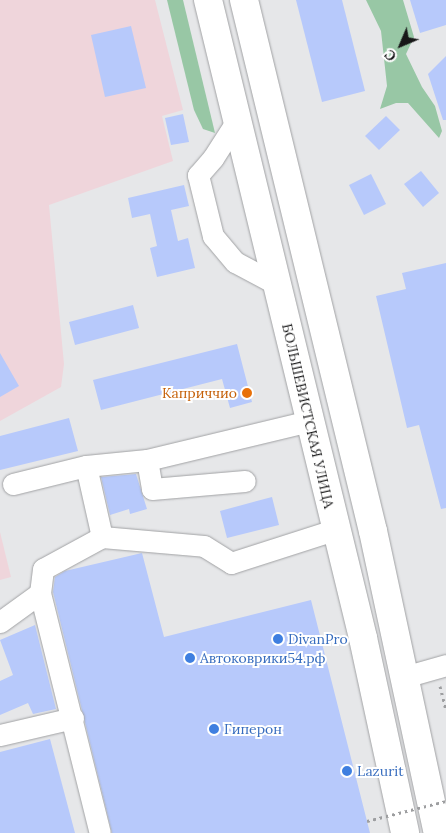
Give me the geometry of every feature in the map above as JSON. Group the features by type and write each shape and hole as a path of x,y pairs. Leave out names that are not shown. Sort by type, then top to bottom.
{"highway":[{"name":"БОЛЬШЕВИСТСКАЯ УЛИЦА","path":"208,0 278,285 334,530 362,638 405,833"},
{"path":"244,0 373,531 438,833"}],"street":[{"path":"238,119 213,158 198,175 212,236 235,262 278,285"},
{"path":"13,484 86,466 147,460 310,421"},
{"path":"147,460 152,489 245,481"},
{"path":"86,466 102,537"},
{"path":"100,833 73,718 40,593 43,569 102,537 204,546 231,563 334,530"},
{"path":"0,622 40,593"},
{"path":"404,677 441,667"},
{"path":"0,735 73,718"}],"path":[{"path":"441,667 446,710"},
{"path":"367,821 446,800"}],"shaded area":[{"path":"0,0 155,0 183,110 162,116 173,161 49,205 64,364 61,387 0,421"},
{"path":"0,532 11,577 0,580"}],"green space":[{"path":"167,0 183,0 215,133 203,129 194,110"},
{"path":"366,0 403,0 414,37 406,54 422,87 435,106 442,131 439,138 408,103 396,103 380,109 387,86 381,31"}],"building":[{"path":"296,0 342,0 365,91 322,102"},
{"path":"410,0 446,0 446,25 420,33"},
{"path":"131,26 146,88 105,97 91,35"},
{"path":"446,56 446,120 443,120 428,74"},
{"path":"183,114 189,142 171,145 165,118"},
{"path":"386,116 400,130 379,150 365,136"},
{"path":"421,171 439,193 423,207 404,184"},
{"path":"371,174 386,204 364,215 349,185"},
{"path":"184,185 189,206 171,210 178,241 188,238 195,268 157,277 150,248 157,246 150,214 132,218 128,198"},
{"path":"446,263 446,508 441,509 419,425 407,428 376,296 406,289 402,273"},
{"path":"133,305 139,328 75,345 69,322"},
{"path":"237,344 252,402 230,408 222,379 101,410 93,380"},
{"path":"0,353 19,386 0,397"},
{"path":"69,418 78,451 0,470 0,436"},
{"path":"136,474 147,509 130,514 129,509 110,515 101,477"},
{"path":"272,497 279,525 227,538 220,511"},
{"name":"Гиперон","path":"142,553 164,637 311,600 370,833 112,833 53,592 55,577 65,571"},
{"path":"35,625 56,709 33,714 28,703 0,715 0,681 13,675 0,640"},
{"path":"50,739 75,833 0,833 0,752"}],"place":[{"name":"Каприччио","path":"247,393"},
{"name":"DivanPro","path":"278,639"},
{"name":"Автоковрики54.рф","path":"190,658"},
{"name":"Гиперон","path":"214,729"},
{"name":"Lazurit","path":"347,771"}]}
